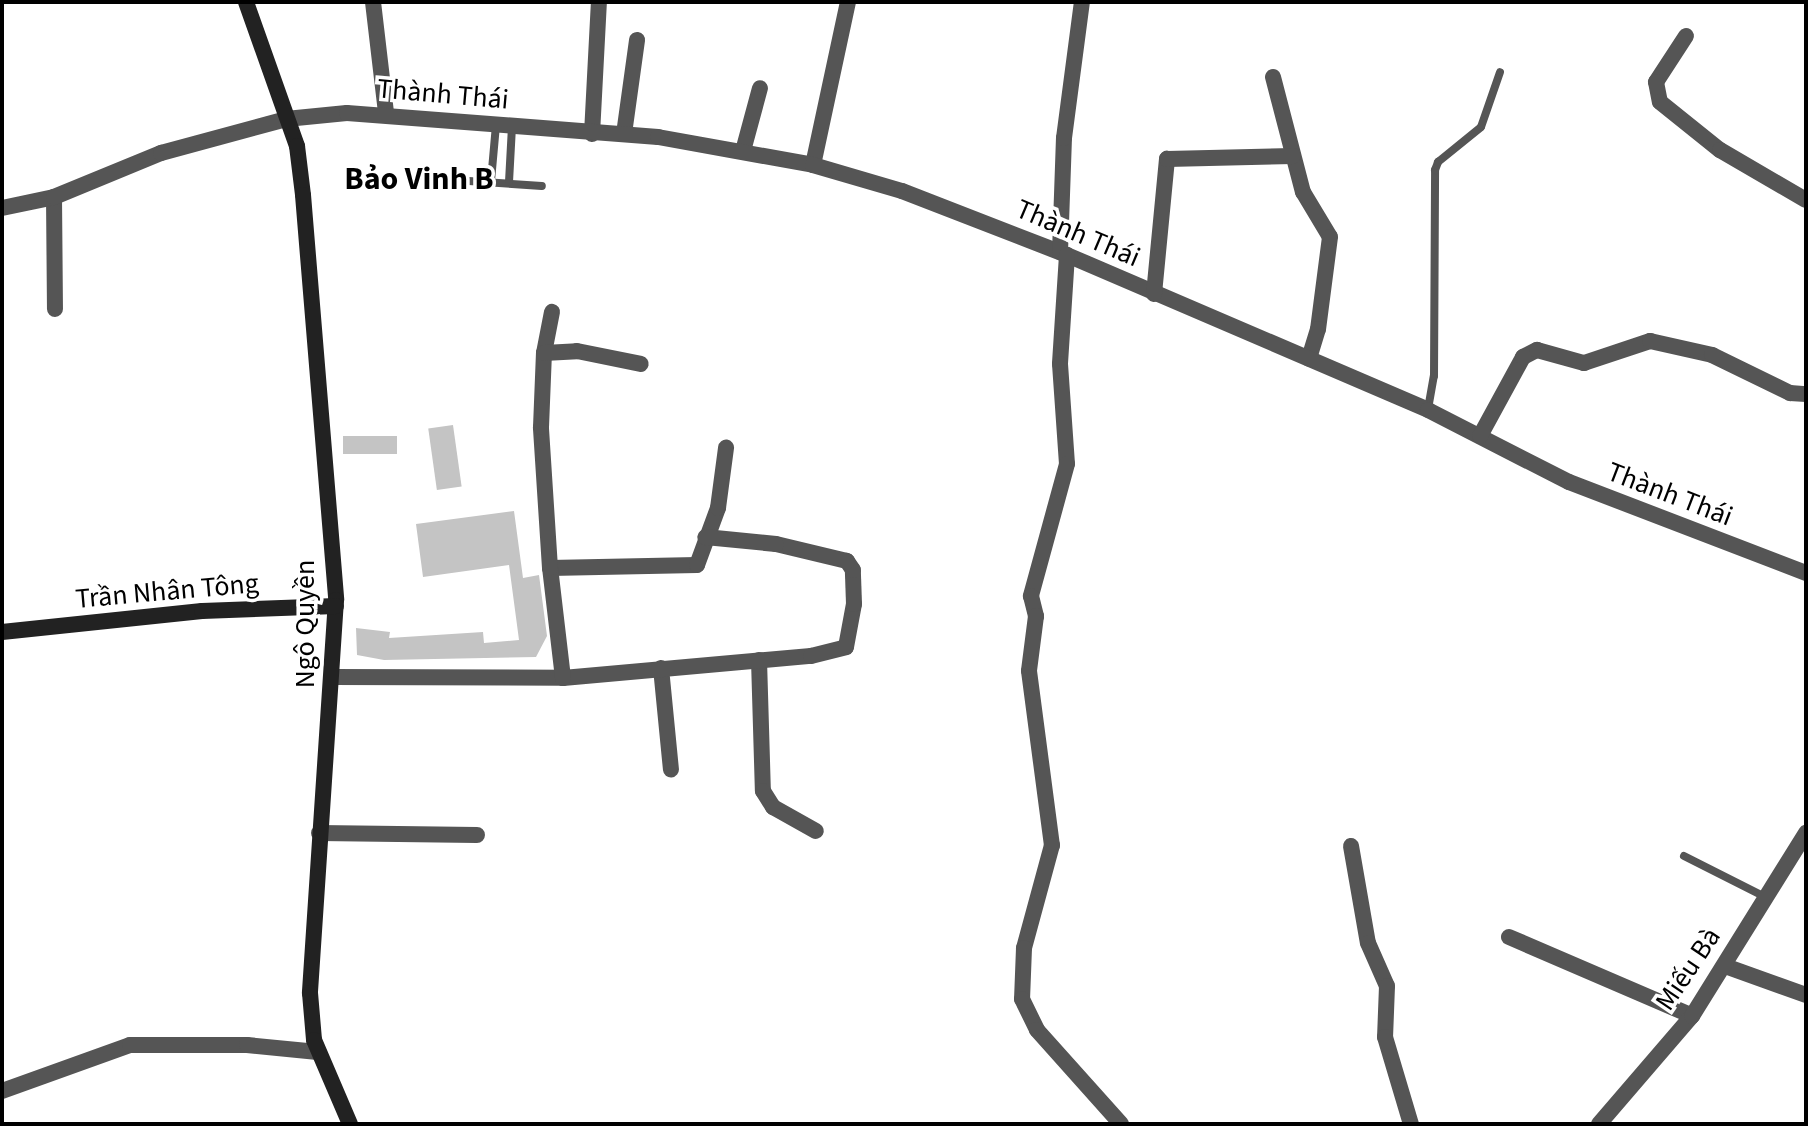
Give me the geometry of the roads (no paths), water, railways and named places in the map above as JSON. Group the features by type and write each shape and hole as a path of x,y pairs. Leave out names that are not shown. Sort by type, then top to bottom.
{"street":[{"name":"Ngô Quyền","path":"246,2 297,146 303,195 336,606 310,993 318,1052 350,1124"},
{"path":"373,2 386,112"},
{"path":"592,134 599,2"},
{"path":"813,165 848,2"},
{"path":"1082,2 1064,138 1060,364 1067,464 1031,596 1036,616 1029,671 1052,845 1024,948 1022,999 1037,1030 1121,1124"},
{"path":"1686,36 1656,82 1660,102 1720,150 1806,200"},
{"path":"624,134 637,40"},
{"path":"1273,77 1303,192 1330,237 1309,359"},
{"path":"743,151 760,88"},
{"name":"Thành Thái","path":"2,208 54,197 161,153 286,119 386,112 592,134 624,134 743,151 813,165 902,191 1064,254 1428,410 1569,482 1806,573"},
{"path":"1154,294 1167,159 1293,156"},
{"path":"54,197 55,309"},
{"path":"552,312 544,353 541,427 550,568 563,678"},
{"path":"1480,436 1523,357 1537,350 1584,363 1650,341 1712,355 1790,393 1806,394"},
{"path":"544,353 577,351 641,364"},
{"path":"550,568 693,567 718,508 726,448"},
{"path":"332,677 563,678 836,653 846,647 853,570 836,557 705,537"},
{"name":"Trần Nhân Tông","path":"2,632 202,611 336,606"},
{"path":"759,660 763,791 773,807 816,831"},
{"path":"661,668 671,770"},
{"path":"319,833 477,835"},
{"name":"Miếu Bà","path":"1599,1124 1692,1016 1806,833"},
{"path":"1351,846 1368,943 1387,986 1385,1037 1411,1124"},
{"path":"1509,937 1692,1016"},
{"path":"1725,966 1806,995"},
{"path":"2,1091 130,1045 247,1045 318,1052"}],"lane":[{"path":"1428,410 1434,376 1435,170 1438,162 1481,127 1491,109 1500,72"},
{"path":"491,181 504,125"},
{"path":"504,125 509,182"},
{"path":"454,180 542,186"},
{"path":"1684,856 1765,897"}],"district":[{"name":"Bảo Vinh B","path":"419,179"}]}
